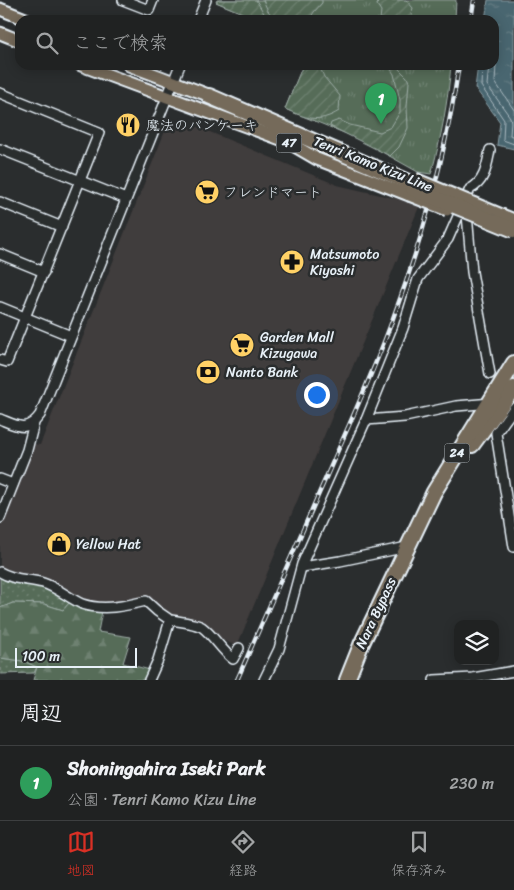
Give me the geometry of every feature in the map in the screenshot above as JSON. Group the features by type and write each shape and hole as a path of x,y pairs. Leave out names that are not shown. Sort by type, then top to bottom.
{"highway":[{"path":"209,96 514,230"},
{"path":"286,141 301,143 514,224"},
{"name":"Nara Bypass","path":"347,680 361,645 434,492 514,363"},
{"name":"Nara Bypass","path":"407,547 424,526 468,451 510,403 514,388"}],"main road":[{"path":"0,9 15,15"},
{"path":"0,32 15,38"},
{"name":"47","path":"95,70 286,141"},
{"path":"142,70 209,96"},
{"name":"Tenri Kamo Kizu Line","path":"413,187 514,220"},
{"name":"Tenri Kamo Kizu Line","path":"413,187 514,236"}],"street":[{"path":"123,0 148,10 153,0"},
{"path":"200,15 206,0"},
{"path":"0,518 27,450 34,423 40,415 178,70"},
{"path":"0,93 99,133 7,362 0,360"},
{"path":"0,150 126,199"},
{"path":"264,680 279,649 302,567 366,420 403,328 418,279 448,239 470,188 477,186 486,170 490,150"},
{"path":"0,202 62,227"},
{"path":"462,206 467,214 472,272 490,374"},
{"path":"0,254 44,272"},
{"path":"0,308 71,336"},
{"path":"366,420 406,417 456,406 510,403 496,433 514,547"},
{"path":"0,419 21,427 27,427 34,423"},
{"path":"0,479 14,484"},
{"path":"302,567 407,547"},
{"path":"0,572 8,577 27,579 45,584 88,606 122,607 146,601 170,620 200,626 233,659 239,648"},
{"path":"149,680 158,660 170,620"},
{"path":"434,680 473,678 514,671"}],"shaded area":[{"name":"Garden Mall Kizugawa","path":"181,120 337,185 402,200 419,207 237,646 220,639 203,624 170,615 153,604 146,596 122,603 85,602 0,569 0,527 33,444 40,445 167,126"}],"green space":[{"path":"217,0 456,0 455,15 247,15 216,2"},
{"path":"219,0 256,0 265,15 247,15 216,2"},
{"path":"263,0 322,0 322,3 312,15 272,15"},
{"path":"375,0 406,0 413,8 412,15 381,15 381,11 377,5 378,2"},
{"path":"301,70 450,70 444,120 431,174 418,172 359,139 285,109"},
{"path":"301,70 321,70 324,77 340,96 339,111 325,117 306,117 285,109"},
{"path":"391,70 400,70 409,82 408,128 399,147 390,156 330,126 331,123 339,120 350,125 380,132 391,127 400,112 400,100"},
{"path":"0,577 10,581 38,586 70,602 63,610 44,604 13,603 0,608"},
{"path":"70,602 87,610 102,611 98,632 131,637 123,663 150,670 146,680 33,680 37,667 23,661 0,658 0,608 13,603 44,604 63,610"},
{"path":"0,658 23,661 37,667 34,673 0,674"}],"water":[{"path":"488,0 514,0 514,149 497,145 500,122 475,88 477,70 499,70 499,15 486,15"}],"railway":[{"path":"472,15 474,0"},
{"path":"237,680 368,382 403,290 432,195 454,98 458,70"}],"place":[{"name":"Shoningahira Iseki Park","path":"381,124"},
{"name":"魔法のパンケーキ","path":"128,125"},
{"name":"フレンドマート","path":"207,192"},
{"name":"Matsumoto Kiyoshi","path":"292,262"},
{"name":"Garden Mall Kizugawa","path":"242,345"},
{"name":"Nanto Bank","path":"208,372"},
{"name":"Yellow Hat","path":"59,544"}]}
